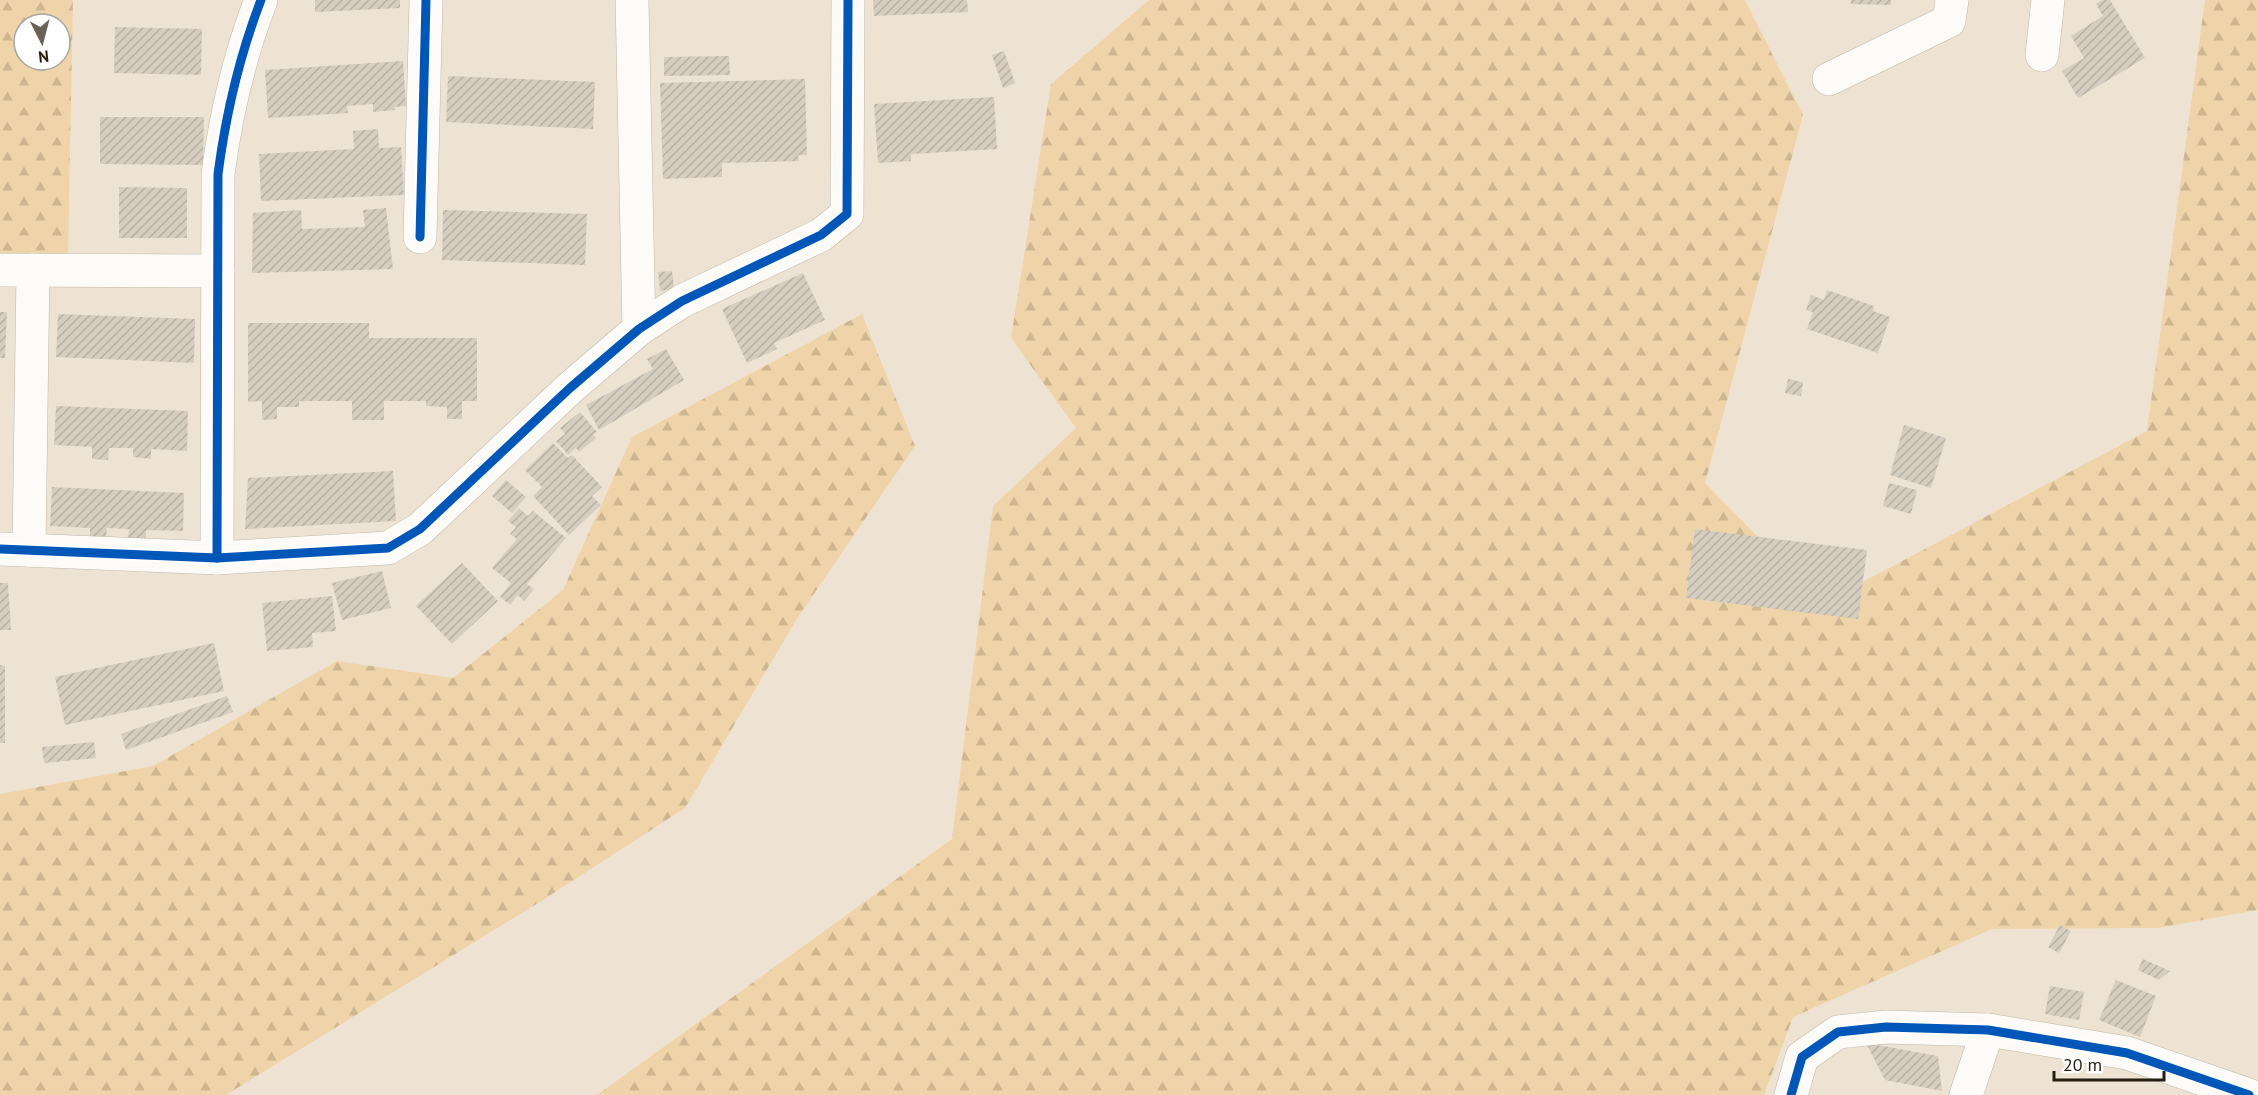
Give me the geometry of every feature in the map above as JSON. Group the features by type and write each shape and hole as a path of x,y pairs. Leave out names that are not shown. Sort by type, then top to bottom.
{"street":[{"path":"217,558 218,174 224,124 242,49 261,0"},
{"path":"420,237 426,0"},
{"path":"632,0 639,329"},
{"path":"33,270 14,549 217,558 388,548 420,529 570,388 639,329 682,301 821,235 847,214 848,0"},
{"path":"1829,79 1949,21 1952,0"},
{"path":"2042,55 2048,0"},
{"path":"0,270 218,271"},
{"path":"1791,1095 1802,1057 1838,1032 1886,1027 1988,1030 2127,1053 2234,1092 2249,1095"},
{"path":"1966,1095 1988,1030"}],"green space":[{"path":"0,0 73,0 72,51 72,12 12,12 12,72 72,72 68,253 0,255"},
{"path":"1149,0 1745,0 1803,115 1705,483 1823,603 2147,431 2205,0 2258,0 2258,910 2158,928 1992,929 1793,1017 1764,1095 597,1095 952,839 993,506 1076,428 1011,338 1051,84"},
{"path":"862,314 915,446 798,617 685,808 543,900 226,1095 0,1095 0,794 153,766 337,661 453,678 563,590 632,437"}],"building":[{"path":"315,0 400,0 400,8 315,12"},
{"path":"873,0 967,0 968,12 874,16"},
{"path":"1851,0 1891,0 1891,5 1851,4"},
{"path":"2102,0 2110,0 2145,58 2078,98 2062,71 2084,58 2071,36 2103,16 2096,4"},
{"path":"115,27 202,29 201,75 114,73"},
{"path":"1004,51 1015,83 1003,88 992,55"},
{"path":"729,56 730,75 664,76 664,57"},
{"path":"403,61 406,106 394,107 395,110 373,112 373,104 347,106 348,113 268,118 265,70"},
{"path":"448,76 595,82 593,129 446,122"},
{"path":"805,79 807,155 798,155 799,161 722,163 722,177 663,179 660,83"},
{"path":"994,97 997,149 911,154 911,161 878,163 874,104"},
{"path":"100,117 204,117 203,165 100,164"},
{"path":"378,129 379,148 401,147 404,195 261,201 259,154 354,149 353,131"},
{"path":"119,187 187,188 187,238 119,238"},
{"path":"386,208 393,269 252,273 253,213 301,210 302,229 365,227 363,210"},
{"path":"443,210 587,214 585,265 442,260"},
{"path":"672,271 674,289 660,291 658,272"},
{"path":"803,273 825,320 774,343 777,349 747,363 722,309"},
{"path":"1827,290 1874,306 1873,311 1890,317 1878,353 1807,329 1813,312 1806,310 1811,295 1824,300"},
{"path":"0,312 7,312 5,358 0,358"},
{"path":"58,314 195,319 194,363 56,357"},
{"path":"248,323 369,323 369,338 477,338 477,401 462,401 462,419 447,419 447,407 426,406 426,401 384,401 384,420 352,420 352,401 299,401 299,407 277,407 277,419 262,420 262,401 248,402"},
{"path":"666,349 684,380 599,430 586,405 653,369 647,359"},
{"path":"1788,379 1803,382 1801,396 1785,393"},
{"path":"56,406 188,411 187,451 151,449 151,459 133,457 133,448 109,448 108,460 92,459 92,447 54,445"},
{"path":"580,412 597,432 593,434 596,438 579,452 576,448 568,455 556,441 565,434 560,428"},
{"path":"1904,425 1946,438 1931,488 1890,475"},
{"path":"553,443 568,458 572,455 602,487 592,496 601,505 569,535 533,496 542,487 525,470"},
{"path":"393,471 396,521 245,529 248,478"},
{"path":"506,480 526,497 512,513 492,496"},
{"path":"1889,483 1917,490 1911,514 1883,506"},
{"path":"52,487 184,493 183,531 146,530 146,540 128,540 129,529 107,528 106,537 90,536 90,528 50,526"},
{"path":"519,508 528,516 533,511 566,538 527,584 534,589 524,601 518,595 510,605 500,597 511,583 492,568 517,539 510,534 516,527 508,521"},
{"path":"1695,529 1867,550 1858,619 1686,598"},
{"path":"462,563 498,601 452,644 416,606"},
{"path":"382,571 391,608 342,620 332,583"},
{"path":"0,583 8,583 11,630 0,630"},
{"path":"332,596 336,631 312,633 313,647 267,651 262,603"},
{"path":"214,643 224,691 65,725 55,677"},
{"path":"0,665 5,666 5,743 0,743"},
{"path":"227,696 233,712 126,750 121,734"},
{"path":"94,742 96,758 44,763 42,747"},
{"path":"2060,925 2071,931 2059,953 2048,947"},
{"path":"2143,959 2170,971 2159,980 2138,970"},
{"path":"2116,980 2156,996 2140,1037 2099,1020"},
{"path":"2050,986 2084,992 2079,1020 2045,1014"},
{"path":"1866,1043 1938,1056 1942,1091 1885,1080"}],"cycle path":[{"path":"217,558 218,174 234,86 261,0"},
{"path":"420,237 426,0"},
{"path":"0,549 217,558 388,548 420,529 570,388 639,329 682,301 821,235 847,214 848,0"},
{"path":"1791,1095 1802,1057 1838,1032 1886,1027 1988,1030 2127,1053 2249,1095"}]}
